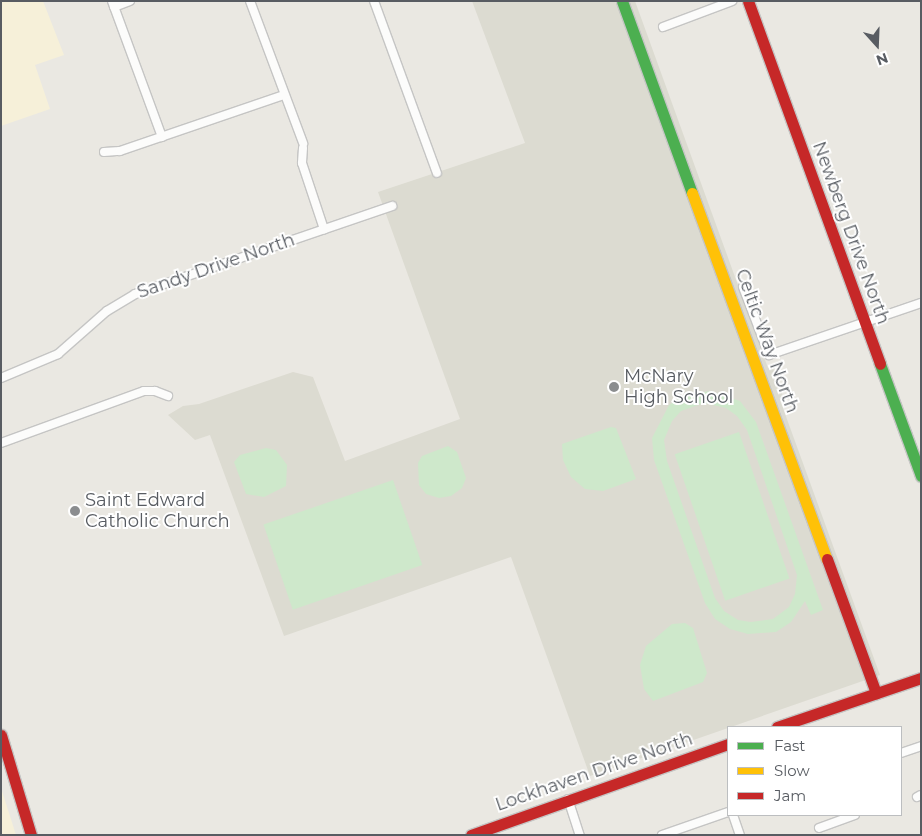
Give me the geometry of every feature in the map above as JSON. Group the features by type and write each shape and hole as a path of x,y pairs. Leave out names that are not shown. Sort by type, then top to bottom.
{"street":[{"path":"130,1 113,4 162,137"},
{"path":"250,1 303,145 302,163 324,229"},
{"path":"374,1 437,173"},
{"name":"Celtic Way North","path":"622,1 876,694"},
{"path":"663,27 732,1"},
{"name":"Newberg Drive North","path":"748,1 921,476"},
{"path":"104,152 120,151 284,95"},
{"name":"Sandy Drive North","path":"1,378 58,354 108,311 135,294 392,206"},
{"path":"743,287 770,355 921,303"},
{"path":"1,443 144,391 156,391 168,396"},
{"path":"781,726 921,678"},
{"path":"1,735 31,835"},
{"name":"Lockhaven Drive North","path":"471,835 568,799 727,744"},
{"path":"902,753 921,746"},
{"path":"568,799 580,835"},
{"path":"662,835 727,812"},
{"path":"732,816 740,835"},
{"path":"819,828 836,818 849,816"}],"shaded area":[{"path":"1,1 43,1 64,55 35,65 50,109 1,126"},
{"name":"McNary High School","path":"472,1 635,1 768,368 774,366 783,397 780,400 880,675 734,726 727,726 727,728 590,776 511,557 284,636 210,435 195,440 168,415 183,406 199,404 293,372 313,377 345,461 460,419 378,192 525,143"},
{"path":"1,788 16,835 1,835"}],"green space":[{"path":"710,391 740,401 756,422 823,610 811,615 805,601 791,622 776,632 748,634 730,629 715,619 705,603 654,460 652,438 669,405 683,396","holes":["704,403 726,408 737,416 747,430 797,575 795,594 789,607 773,619 751,622 738,620 724,611 715,598 667,461 664,440 672,421 681,411"]},
{"path":"611,427 616,428 636,479 603,491 585,489 571,477 563,460 562,444"},
{"path":"739,432 789,579 725,601 675,454"},
{"path":"448,446 457,452 466,478 462,488 451,496 439,498 426,494 419,485 418,463 422,456"},
{"path":"266,448 276,450 287,465 286,486 264,497 246,494 234,462 240,455"},
{"path":"393,480 422,565 293,610 263,525"},
{"path":"685,623 693,628 707,673 703,682 653,701 644,689 640,665 646,646 672,624"}],"traffic: fast":[{"path":"622,1 692,193"},
{"path":"880,364 921,476"}],"traffic: slow":[{"path":"692,193 827,559"}],"traffic: jam":[{"path":"748,1 880,364"},
{"path":"827,559 876,693"},
{"path":"780,726 921,678"},
{"path":"1,735 31,835"},
{"path":"471,835 727,744"}],"place":[{"name":"McNary High School","path":"614,387"},
{"name":"Saint Edward Catholic Church","path":"75,511"}]}
